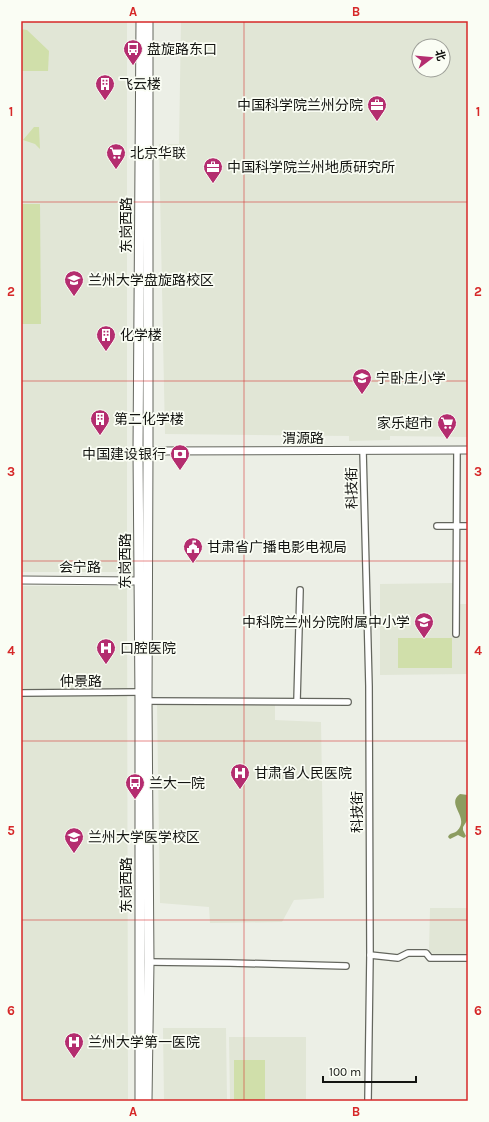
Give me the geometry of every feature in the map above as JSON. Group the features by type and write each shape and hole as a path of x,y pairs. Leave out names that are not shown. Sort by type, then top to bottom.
{"main road":[{"name":"东岗西路","path":"140,1101 140,692 138,451 141,21"},
{"name":"东岗西路","path":"148,21 148,1101"}],"street":[{"path":"456,634 457,450"},
{"name":"渭源路","path":"138,451 468,450"},
{"name":"科技街","path":"363,451 368,678 370,955 368,1101"},
{"path":"437,526 468,526"},
{"name":"会宁路","path":"21,580 139,581"},
{"path":"297,701 300,590"},
{"name":"仲景路","path":"21,693 140,692"},
{"path":"147,700 348,702"},
{"path":"370,955 398,958 408,953 426,953 430,958 468,958"},
{"path":"149,962 346,966"}],"shaded area":[{"name":"兰州大学盘旋路校区","path":"21,21 127,21 127,572 21,572"},
{"path":"181,21 468,21 468,437 390,436 390,440 349,441 349,436 165,434 159,144 179,144"},
{"path":"21,29 27,30 49,51 48,71 21,71"},
{"path":"34,127 39,127 40,149 35,144 23,140"},
{"path":"21,204 40,204 41,324 21,324"},
{"name":"中科院兰州分院附属中小学","path":"454,583 454,604 468,604 468,674 380,675 380,584"},
{"name":"兰州大学医学校区","path":"21,586 127,586 128,1101 21,1101"},
{"path":"398,638 452,638 452,668 398,668"},
{"name":"甘肃省人民医院","path":"157,703 275,704 275,720 321,722 324,898 294,900 282,922 210,923 209,907 160,903"},
{"path":"460,794 468,795 468,819 463,827 466,836 464,838 458,835 450,839 448,837 449,835 456,832 461,826 460,816 455,802 456,798"},
{"path":"430,908 468,908 468,956 436,956 429,951"},
{"path":"163,1028 226,1028 227,1101 164,1101"},
{"path":"229,1037 306,1037 306,1101 230,1101"},
{"path":"234,1060 265,1060 265,1101 234,1101"}],"place":[{"name":"盘旋路东口","path":"133,66"},
{"name":"飞云楼","path":"105,101"},
{"name":"中国科学院兰州分院","path":"377,122"},
{"name":"北京华联","path":"116,170"},
{"name":"中国科学院兰州地质研究所","path":"213,184"},
{"name":"兰州大学盘旋路校区","path":"74,297"},
{"name":"化学楼","path":"106,352"},
{"name":"宁卧庄小学","path":"362,395"},
{"name":"第二化学楼","path":"100,436"},
{"name":"家乐超市","path":"447,440"},
{"name":"中国建设银行","path":"180,471"},
{"name":"甘肃省广播电影电视局","path":"193,564"},
{"name":"中科院兰州分院附属中小学","path":"424,639"},
{"name":"口腔医院","path":"106,665"},
{"name":"甘肃省人民医院","path":"240,790"},
{"name":"兰大一院","path":"135,800"},
{"name":"兰州大学医学校区","path":"74,854"},
{"name":"兰州大学第一医院","path":"74,1059"}]}
